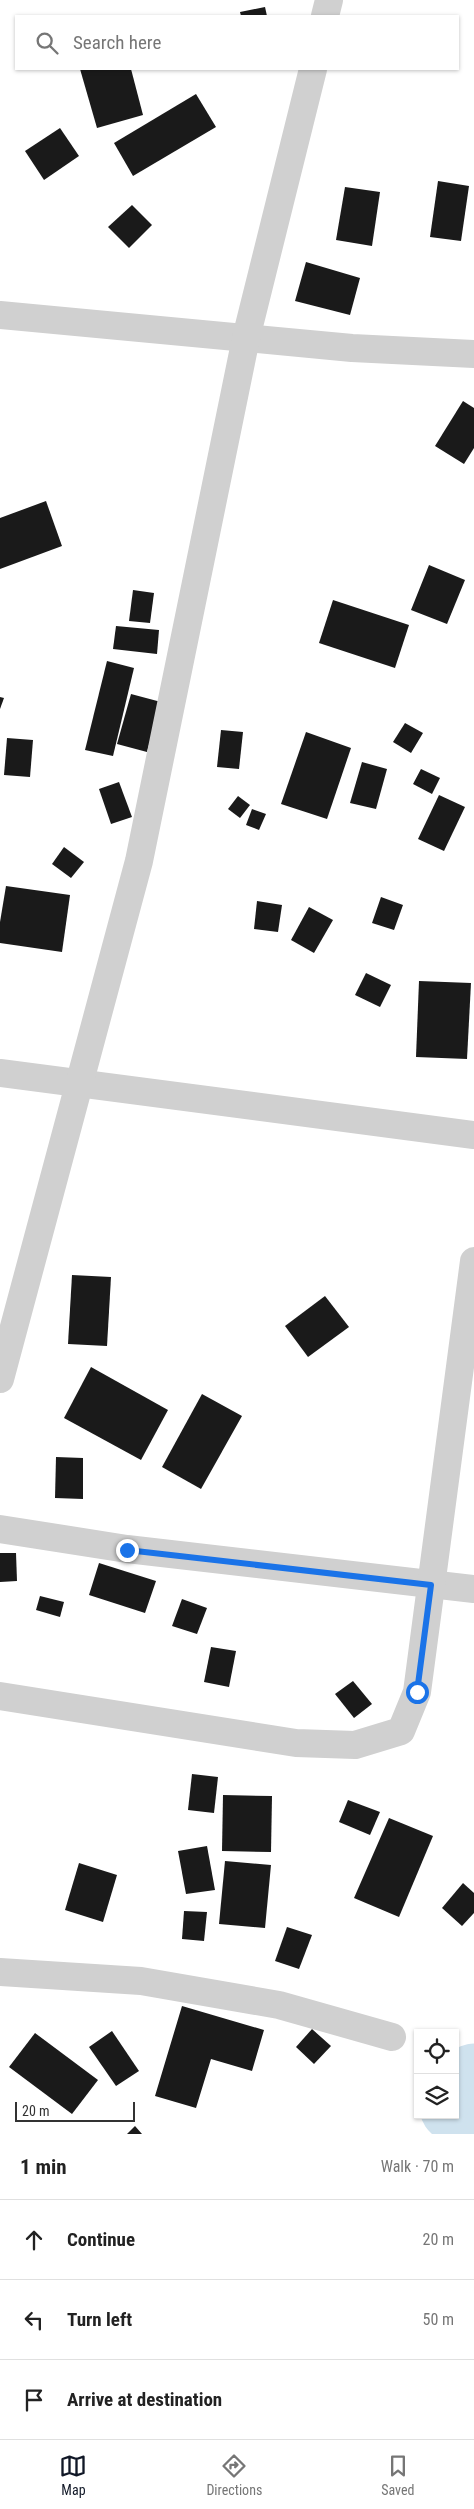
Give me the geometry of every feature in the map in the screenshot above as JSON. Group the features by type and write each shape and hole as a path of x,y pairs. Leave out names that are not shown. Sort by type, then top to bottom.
{"street":[{"path":"326,15 330,0"},
{"path":"0,1379 139,861 246,338 312,70"},
{"path":"0,315 352,348 474,354"},
{"path":"0,1073 474,1135"},
{"path":"0,1696 296,1744 355,1745 401,1731 417,1692 474,1261"},
{"path":"0,1529 127,1550 474,1589"},
{"path":"0,1972 141,1980 279,2005 392,2037"}],"building":[{"path":"265,7 267,15 241,15 240,12"},
{"path":"80,70 131,70 143,115 97,128"},
{"path":"196,94 216,127 133,176 114,143"},
{"path":"60,128 79,156 44,180 25,151"},
{"path":"438,181 469,186 461,241 430,237"},
{"path":"345,187 380,192 372,246 336,240"},
{"path":"132,205 152,225 129,248 108,227"},
{"path":"306,262 360,278 350,315 295,301"},
{"path":"463,401 474,408 474,448 464,464 435,446"},
{"path":"46,501 62,546 0,569 0,518"},
{"path":"429,565 465,580 447,624 411,610"},
{"path":"133,590 154,593 150,623 129,621"},
{"path":"333,600 409,625 395,668 319,643"},
{"path":"116,626 159,630 157,654 113,649"},
{"path":"107,661 134,668 113,756 85,750"},
{"path":"131,694 161,702 147,752 117,744"},
{"path":"0,697 4,698 0,709"},
{"path":"405,723 423,733 411,753 393,742"},
{"path":"221,730 243,732 239,769 217,767"},
{"path":"306,732 351,748 327,819 281,804"},
{"path":"7,738 33,740 30,777 4,775"},
{"path":"362,762 387,769 376,809 350,803"},
{"path":"421,769 440,778 432,794 413,784"},
{"path":"119,782 132,817 111,824 99,789"},
{"path":"439,795 465,807 444,851 418,839"},
{"path":"238,796 250,805 240,818 228,809"},
{"path":"252,809 266,814 259,830 246,825"},
{"path":"64,847 84,862 71,878 52,864"},
{"path":"6,886 70,895 62,952 0,943 0,922"},
{"path":"381,897 403,905 394,930 372,923"},
{"path":"257,901 282,905 278,932 254,929"},
{"path":"309,907 333,920 314,953 291,940"},
{"path":"366,973 391,985 380,1007 355,995"},
{"path":"419,981 471,983 467,1059 416,1057"},
{"path":"72,1275 111,1277 107,1346 68,1344"},
{"path":"325,1296 349,1327 308,1357 285,1326"},
{"path":"91,1367 168,1410 141,1460 64,1418"},
{"path":"202,1394 242,1416 201,1489 162,1467"},
{"path":"56,1457 83,1458 83,1499 55,1498"},
{"path":"0,1553 16,1553 17,1581 0,1582"},
{"path":"99,1563 156,1581 145,1613 89,1595"},
{"path":"40,1596 64,1602 60,1617 36,1610"},
{"path":"182,1599 207,1608 197,1634 172,1626"},
{"path":"211,1647 236,1651 229,1687 204,1682"},
{"path":"353,1681 372,1704 354,1718 335,1694"},
{"path":"192,1774 218,1777 214,1813 188,1810"},
{"path":"223,1795 272,1796 271,1852 222,1851"},
{"path":"348,1800 380,1812 370,1835 339,1822"},
{"path":"389,1818 433,1836 399,1917 354,1898"},
{"path":"207,1846 215,1890 186,1894 178,1851"},
{"path":"225,1861 271,1865 265,1928 219,1924"},
{"path":"79,1863 117,1875 103,1922 65,1910"},
{"path":"463,1883 474,1893 474,1913 462,1926 442,1908"},
{"path":"184,1911 207,1912 204,1941 182,1939"},
{"path":"287,1927 312,1935 299,1969 275,1961"},
{"path":"182,2006 264,2030 252,2071 211,2059 196,2108 155,2096"},
{"path":"312,2029 331,2046 314,2064 296,2047"},
{"path":"112,2031 139,2071 116,2086 89,2047"},
{"path":"35,2033 98,2080 72,2114 9,2067"},
{"path":"135,2126 142,2134 127,2134"}],"waterway":[{"path":"459,2101 474,2079"}],"route":[{"path":"127,1550 431,1585 417,1692"}]}
